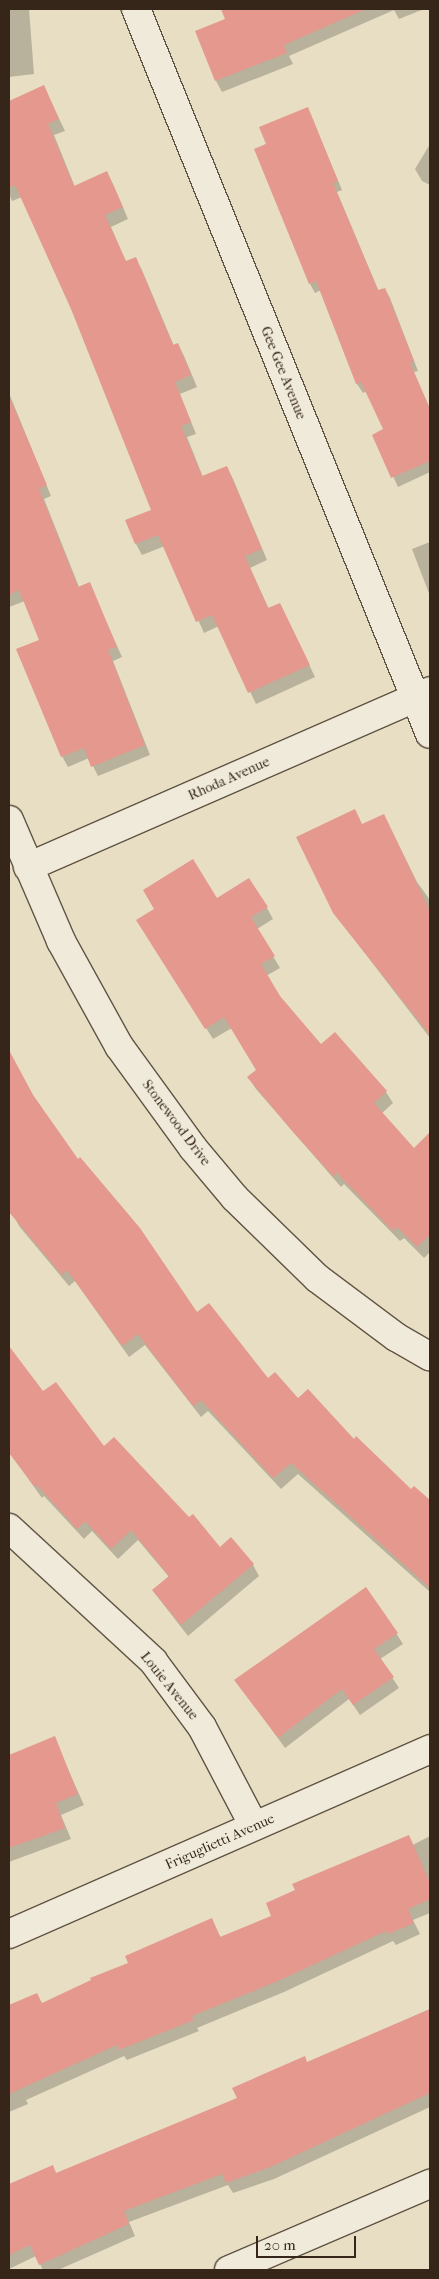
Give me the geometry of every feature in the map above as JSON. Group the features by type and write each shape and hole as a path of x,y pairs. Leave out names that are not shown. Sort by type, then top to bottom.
{"street":[{"name":"Gee Gee Avenue","path":"135,10 422,695 430,734"},
{"name":"Rhoda Avenue","path":"28,867 422,695"},
{"name":"Stonewood Drive","path":"9,820 61,941 119,1046 193,1148 235,1198 317,1278 396,1338 430,1357"},
{"name":"Louie Avenue","path":"9,1528 153,1662 202,1726 254,1826"},
{"name":"Friguglietti Avenue","path":"9,1934 430,1749"},
{"path":"229,2270 430,2184"}],"building":[{"path":"221,9 366,9 284,45 287,53 215,81 195,31 225,19"},
{"path":"44,85 59,119 48,124 74,186 107,171 123,207 105,215 126,261 136,257 173,345 178,343 191,375 175,382 191,422 181,426 202,476 227,466 262,549 245,556 268,608 280,603 310,665 248,693 212,615 196,622 158,535 135,544 125,520 151,510 71,309 15,185 9,188 9,101"},
{"path":"308,107 338,181 333,183 378,290 385,288 414,361 410,363 430,409 430,461 391,478 372,435 383,429 361,382 356,384 316,281 309,284 254,149 266,144 259,127"},
{"path":"9,396 47,485 39,489 78,587 90,582 117,647 108,650 145,745 91,767 84,748 61,757 16,649 39,640 19,590 9,595"},
{"path":"355,809 362,824 384,814 430,911 430,1035 333,913 296,837"},
{"path":"193,859 217,898 249,878 268,907 251,917 275,956 261,964 280,996 321,1044 335,1032 387,1091 374,1103 414,1148 430,1132 430,1235 417,1247 397,1227 393,1231 337,1173 333,1176 293,1132 247,1077 256,1070 224,1017 205,1029 136,920 154,909 143,890"},
{"path":"9,1050 33,1095 78,1159 80,1157 140,1228 197,1312 209,1303 268,1378 275,1372 298,1398 308,1389 354,1439 356,1436 411,1489 414,1486 430,1500 430,1588 291,1463 273,1478 201,1400 193,1406 138,1334 122,1346 67,1270 62,1275 9,1212"},
{"path":"9,1346 43,1391 56,1382 104,1446 114,1437 189,1517 193,1514 220,1547 231,1537 254,1564 181,1625 152,1590 169,1576 131,1530 111,1549 85,1521 77,1529 37,1485 35,1487 9,1453"},
{"path":"366,1587 398,1633 374,1649 394,1677 353,1705 342,1689 278,1738 234,1680"},
{"path":"55,1736 78,1794 56,1803 65,1828 9,1848 9,1755"},
{"path":"409,1835 430,1883 430,1899 408,1909 414,1923 388,1934 386,1931 278,1981 192,2016 194,2020 119,2050 117,2045 9,2094 9,2005 37,1993 42,2003 91,1980 90,1978 128,1963 125,1956 212,1918 220,1937 271,1916 266,1903 295,1890 292,1884"},
{"path":"430,2009 430,2093 268,2168 226,2183 222,2174 124,2211 129,2224 39,2265 30,2245 9,2255 9,2184 53,2165 56,2173 237,2098 232,2088 305,2056 307,2062"}]}
